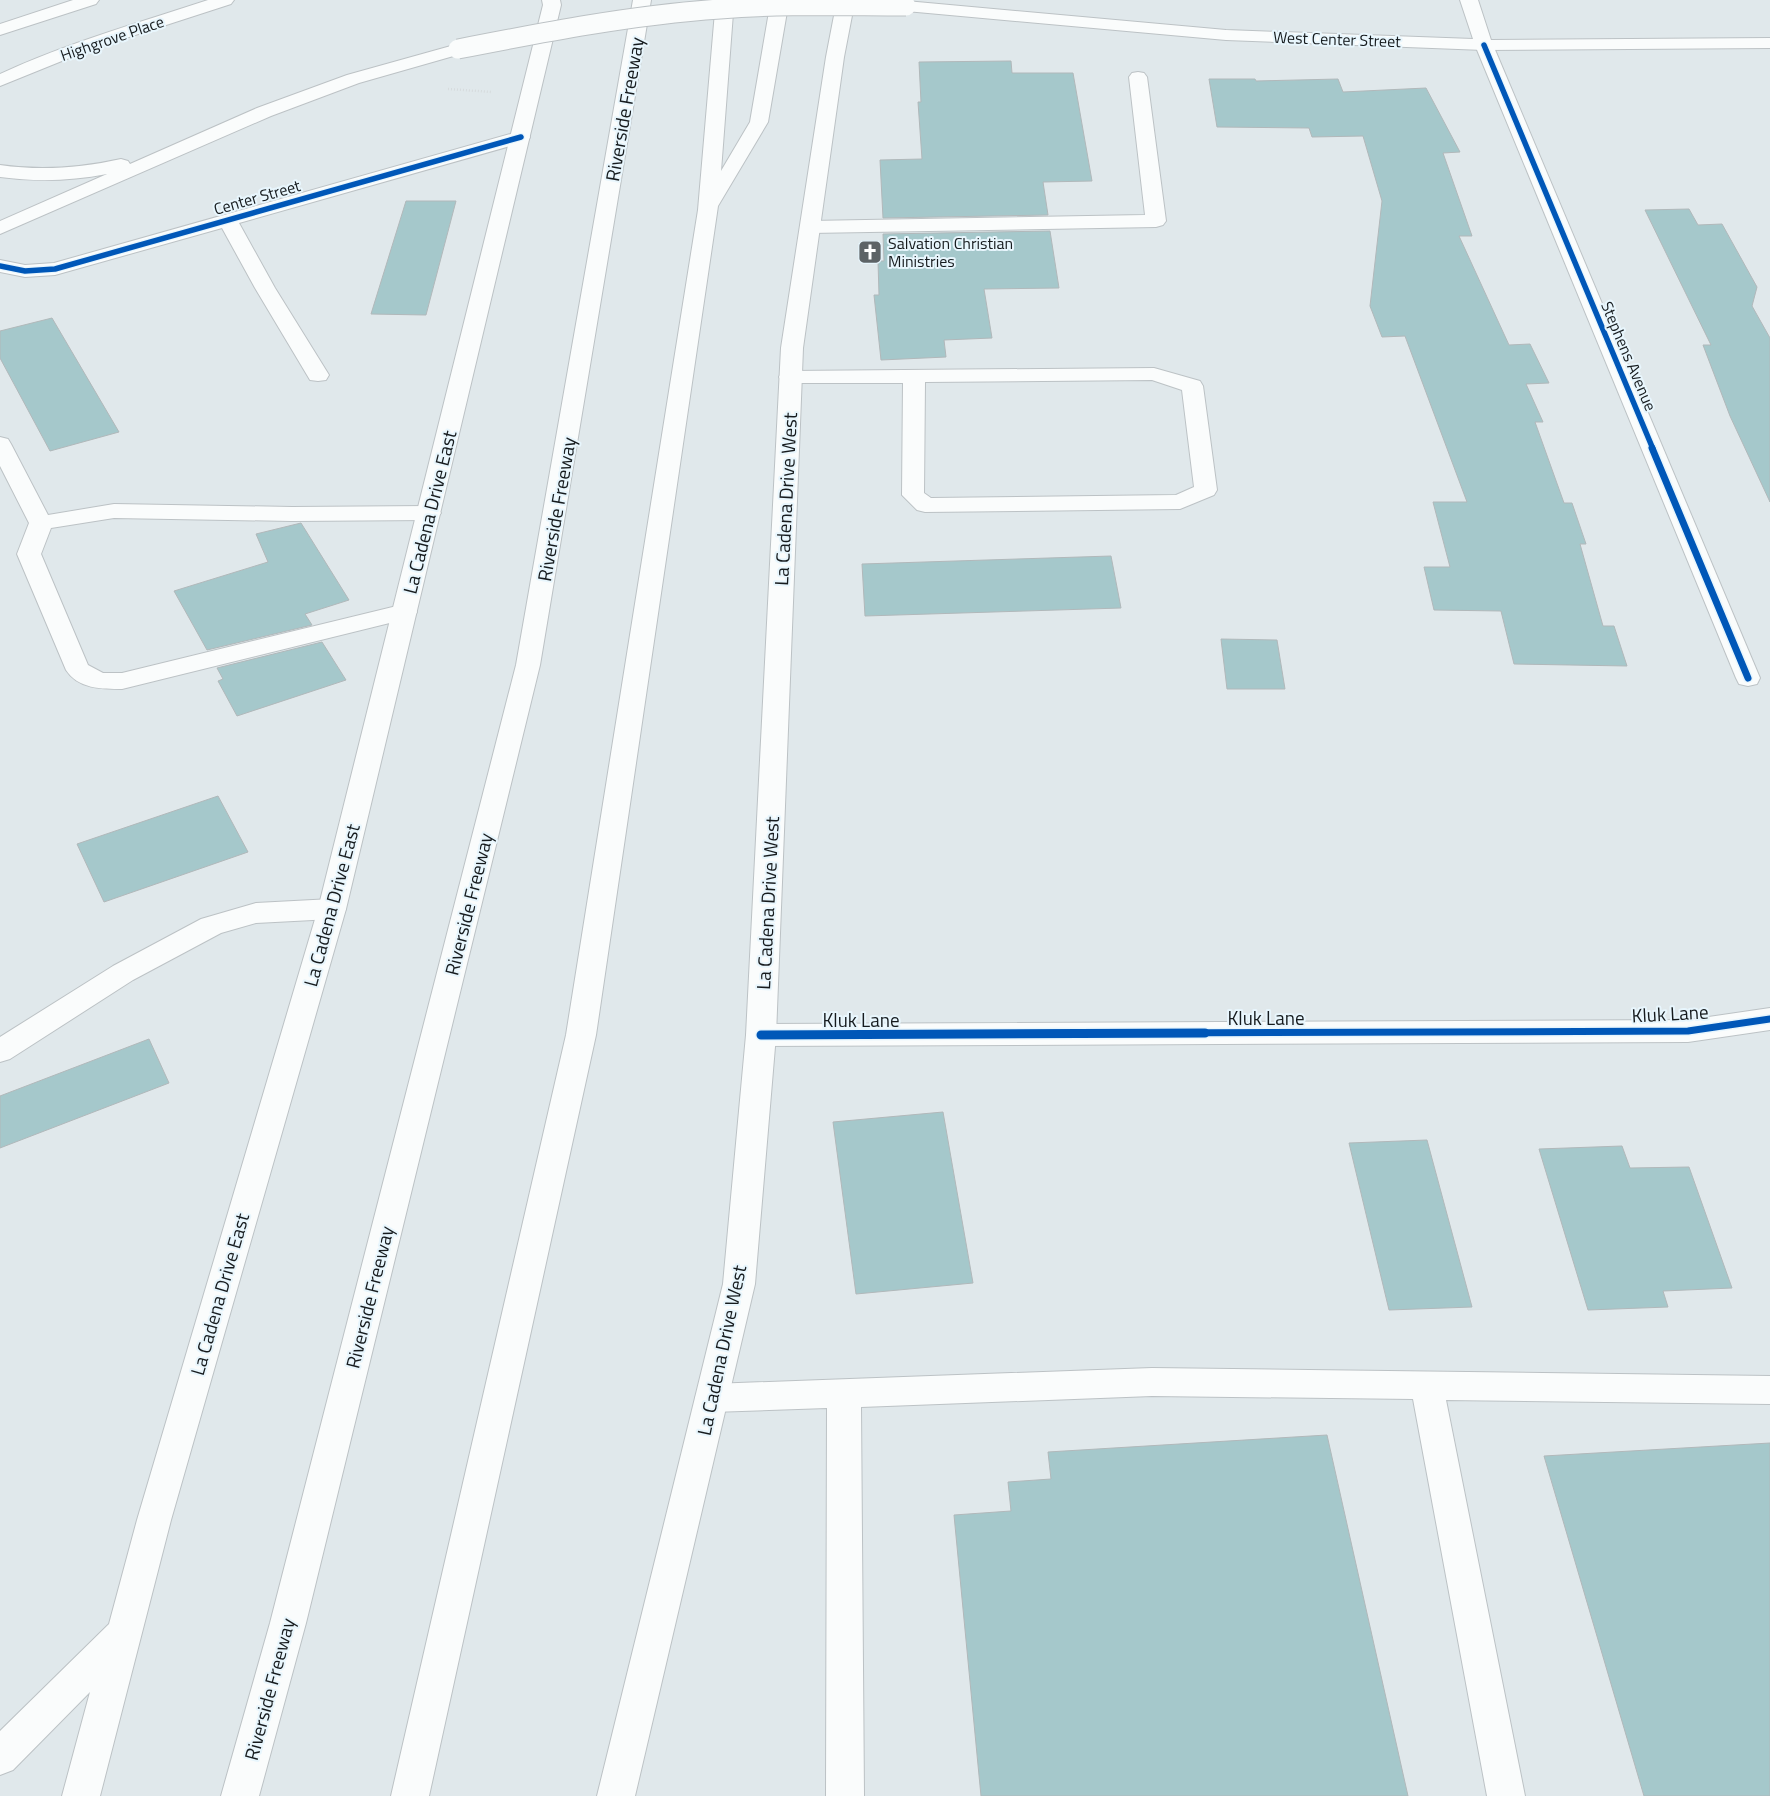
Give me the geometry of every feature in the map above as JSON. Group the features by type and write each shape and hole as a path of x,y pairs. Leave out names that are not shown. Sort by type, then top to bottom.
{"main road":[{"path":"0,30 90,0"},
{"name":"Highgrove Place","path":"0,81 20,71 75,50 225,0"},
{"name":"La Cadena Drive East","path":"81,1796 154,1520 332,909 521,137 552,0"},
{"name":"Riverside Freeway","path":"240,1796 288,1623 528,665 574,407 642,0"},
{"path":"410,1796 581,1035 708,210 725,0"},
{"path":"708,210 759,122 780,0"},
{"name":"La Cadena Drive West","path":"616,1796 739,1284 761,1035 792,348 835,58 846,0"},
{"name":"Stephens Avenue","path":"1469,0 1484,45 1748,678"},
{"name":"West Center Street","path":"176,152 264,112 353,79 458,49 528,34 695,11 793,6 906,6 1226,35 1484,45 1770,43"},
{"path":"810,227 1156,222 1138,77"},
{"name":"Center Street","path":"3,270 55,269 521,137"},
{"path":"0,171 27,176 61,175 110,168 176,152"},
{"path":"0,228 176,152"},
{"path":"228,220 265,288 318,375"},
{"path":"790,378 914,376 1154,374 1192,386 1206,490 1180,502 925,506 913,495 914,376"},
{"path":"0,444 41,523 29,554 78,670 98,681 122,681 405,612"},
{"path":"41,523 114,511 292,514 429,513"},
{"path":"0,1051 124,973 180,941 212,926 256,913 332,909"},
{"name":"Kluk Lane","path":"761,1035 1688,1032 1770,1019"},
{"path":"712,1398 1152,1382 1770,1390"},
{"path":"1427,1386 1506,1796"},
{"path":"844,1394 845,1796"},
{"path":"0,1757 124,1633"}],"building":[{"path":"1011,61 1012,73 1073,73 1092,181 1043,182 1048,215 883,218 880,160 922,159 918,102 921,102 919,62"},
{"path":"1209,79 1255,79 1256,81 1338,79 1343,92 1426,88 1460,152 1443,153 1472,236 1459,236 1509,345 1530,344 1549,383 1526,384 1543,422 1535,422 1564,503 1572,503 1586,544 1580,544 1603,626 1614,626 1627,666 1514,664 1501,611 1434,610 1424,567 1450,567 1433,502 1467,502 1405,336 1382,337 1370,306 1382,201 1363,136 1312,137 1309,128 1217,127"},
{"path":"406,201 456,201 426,315 371,314"},
{"path":"1689,209 1698,225 1722,224 1757,287 1752,306 1770,338 1770,502 1730,416 1703,345 1711,345 1645,210"},
{"path":"1050,231 1059,288 984,289 992,338 944,340 946,357 881,360 874,295 879,295 878,261 884,261 883,234"},
{"path":"52,318 119,432 50,451 0,358 0,331"},
{"path":"301,523 349,600 305,614 312,625 207,650 174,591 268,562 256,534"},
{"path":"1111,556 1121,608 865,616 862,564"},
{"path":"1221,639 1277,640 1285,689 1227,689"},
{"path":"322,642 346,680 237,716 218,681 223,679 217,668"},
{"path":"218,796 248,852 104,902 77,844"},
{"path":"149,1039 169,1083 0,1148 0,1096"},
{"path":"943,1112 973,1283 856,1294 833,1122"},
{"path":"1427,1140 1472,1307 1389,1310 1349,1143"},
{"path":"1622,1146 1630,1168 1689,1167 1732,1288 1663,1291 1668,1307 1588,1310 1539,1149"},
{"path":"1327,1435 1408,1796 981,1796 954,1515 1011,1511 1008,1482 1051,1479 1048,1452"},
{"path":"1770,1443 1770,1796 1644,1796 1544,1456"}],"cycle path":[{"path":"1484,45 1748,678"},
{"path":"0,266 25,271 55,269 521,137"},
{"path":"761,1035 1688,1031 1770,1019"}],"place":[{"name":"Salvation Christian Ministries","path":"870,252"}]}
